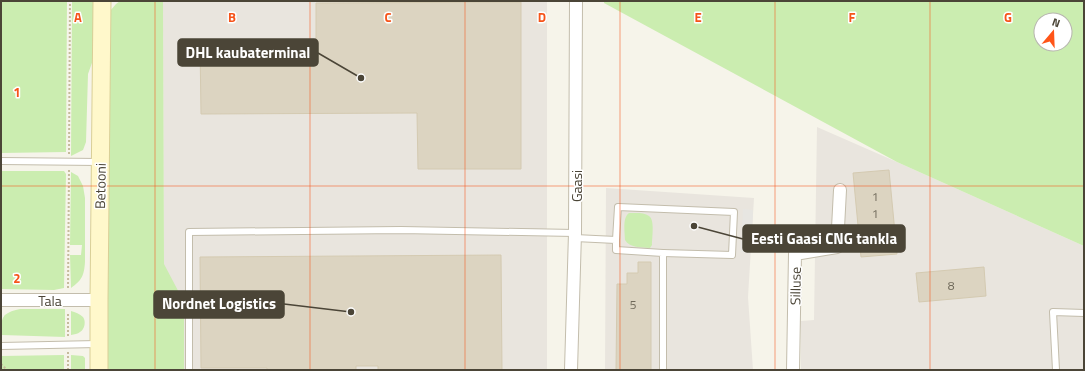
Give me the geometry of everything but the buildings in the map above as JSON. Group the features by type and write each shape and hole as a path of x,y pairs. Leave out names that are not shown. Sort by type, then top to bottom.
{"street":[{"name":"Betooni","path":"99,370 102,1"},
{"name":"Gaasi","path":"570,370 575,236 576,1"},
{"name":"Silluse","path":"793,370 796,254 837,247 840,190"},
{"name":"Tala","path":"1,300 99,300"}],"lane":[{"path":"1,161 100,162"},
{"path":"618,207 734,212 732,255 616,250 616,240 618,207"},
{"path":"189,370 189,232 401,230 575,236 616,240"},
{"path":"662,370 663,253"},
{"path":"1056,370 1052,312 1084,313"},
{"path":"1,346 100,344"}],"path":[{"path":"68,370 70,1"},
{"path":"1,364 7,370"}],"shaded area":[{"path":"163,1 547,1 547,370 164,370"},
{"path":"817,127 1084,246 1084,370 801,370 801,321 814,320"},
{"path":"606,188 754,198 748,297 753,370 605,370"},
{"path":"743,209 753,210 751,253 741,252"}],"green space":[{"path":"1,1 67,1 66,152 1,153"},
{"path":"72,1 93,1 93,60 88,74 86,142 83,150 71,156"},
{"path":"120,1 163,1 164,264 184,302 184,370 108,370 107,254 110,11"},
{"path":"604,1 1084,1 1084,246 897,162 604,3"},
{"path":"1,171 64,171 66,174 64,288 54,290 1,289"},
{"path":"71,172 78,176 83,186 85,198 85,262 82,277 78,283 71,288 70,255 81,255 82,245 70,245"},
{"path":"629,213 645,214 651,218 653,233 652,245 650,248 633,246 625,240 625,218"},
{"path":"20,309 65,309 65,337 2,335 1,323 6,314"},
{"path":"71,311 82,316 85,323 82,331 71,335"},
{"path":"64,355 64,370 1,370 1,356"},
{"path":"71,355 83,356 85,358 85,370 71,370"}],"place":[{"name":"DHL kaubaterminal","path":"361,78"},
{"name":"Eesti Gaasi CNG tankla","path":"694,226"},
{"name":"Nordnet Logistics","path":"351,312"}]}
